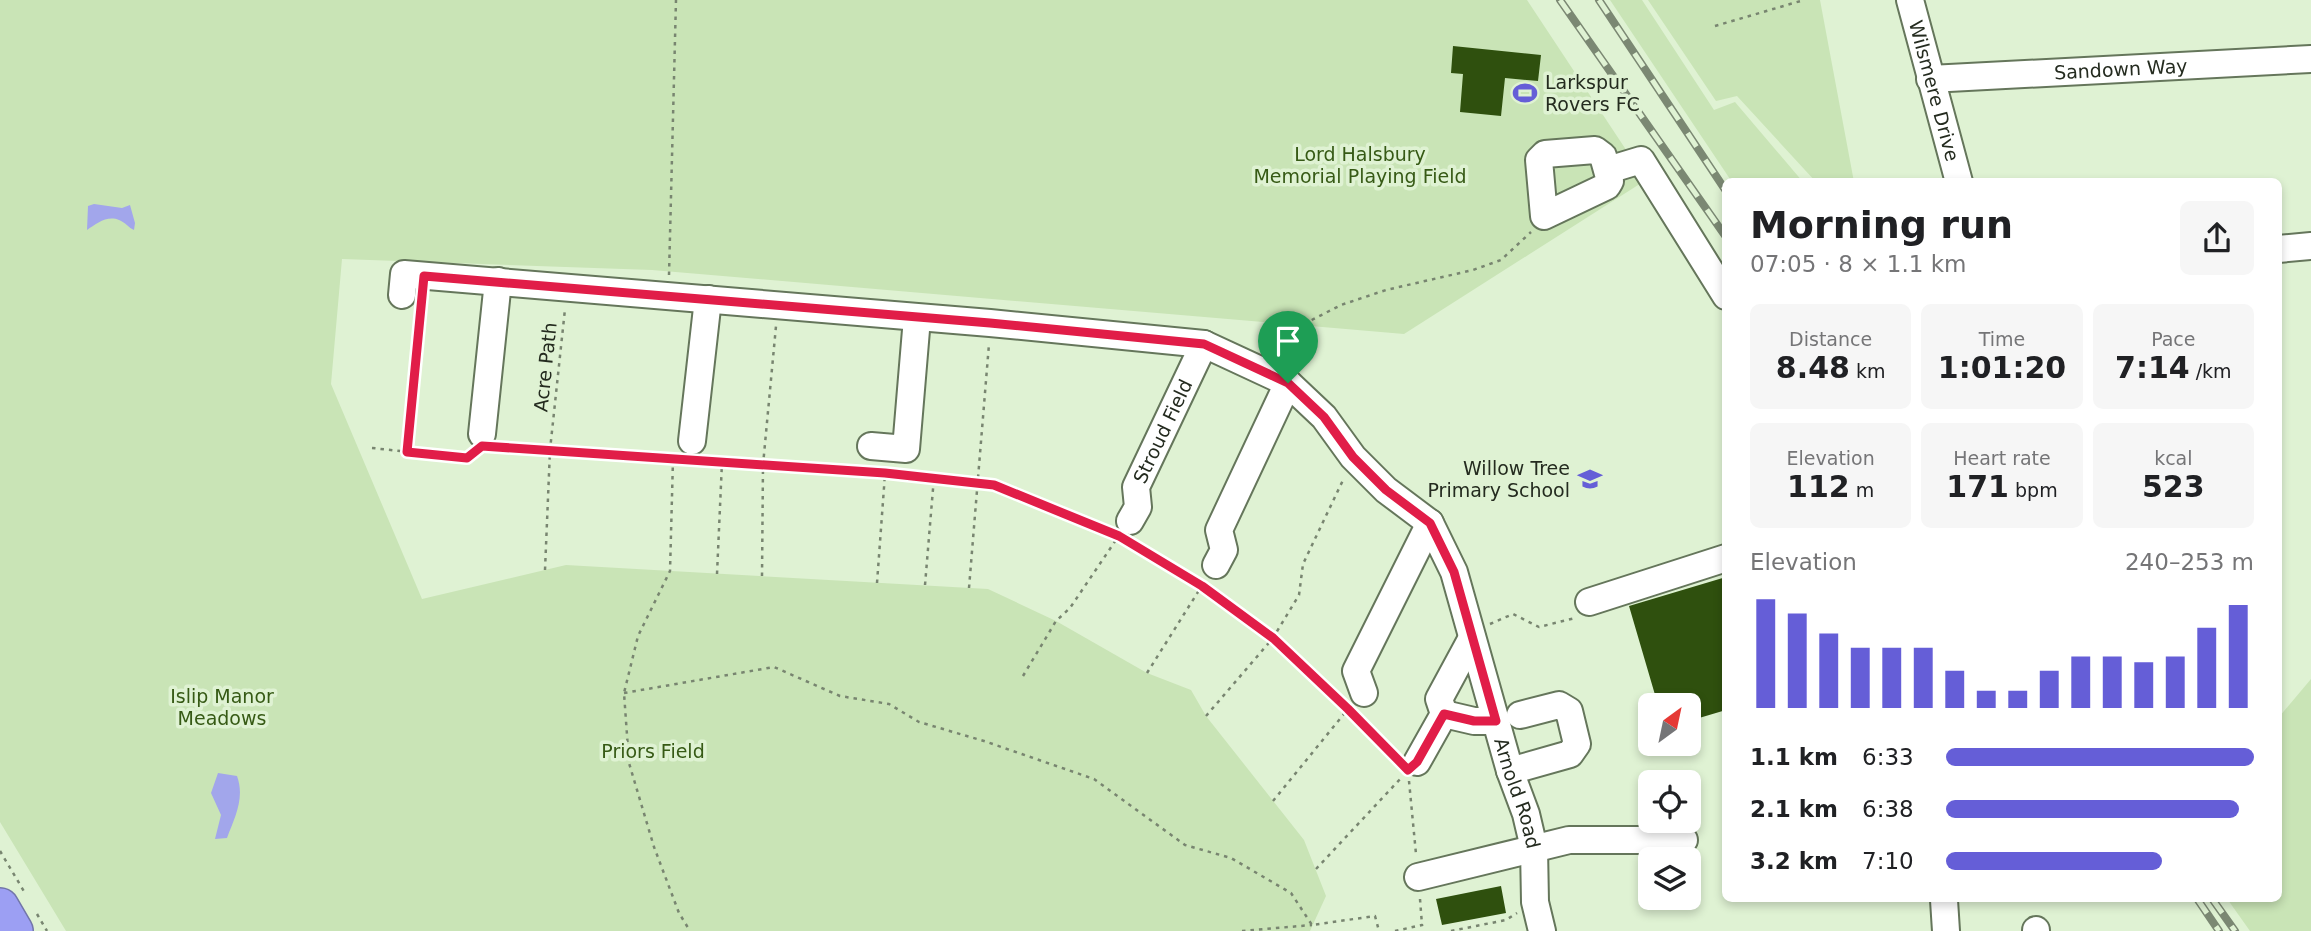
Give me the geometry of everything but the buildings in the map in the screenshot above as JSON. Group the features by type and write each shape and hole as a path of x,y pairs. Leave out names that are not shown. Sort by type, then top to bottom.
{"street":[{"name":"Wilsmere Drive","path":"1910,0 1958,178"},
{"name":"Sandown Way","path":"1930,79 2311,59"},
{"path":"1595,150 1600,152 1608,170 1610,181 1607,186 1544,216 1539,160 1545,154 1595,150"},
{"path":"1577,151 1582,198"},
{"path":"1608,170 1641,160 1722,290"},
{"path":"2282,249 2311,247"},
{"path":"402,295 404,274 424,276"},
{"name":"Arnold Road","path":"424,276 990,323 1204,344 1288,383 1324,417 1353,457 1386,490 1430,523 1454,572 1472,638 1508,718 1510,771 1526,814 1534,848 1535,902 1542,931"},
{"path":"484,444 498,281"},
{"path":"692,454 708,299"},
{"path":"871,446 906,449 917,318"},
{"name":"Stroud Field","path":"1124,528 1138,508 1136,486 1204,344"},
{"path":"1209,575 1224,550 1219,530 1288,383"},
{"path":"1356,701 1356,671 1430,523"},
{"path":"1589,602 1722,559"},
{"path":"1444,714 1439,699 1472,638"},
{"path":"1444,714 1474,721 1508,718 1559,705 1569,711 1577,744 1570,754 1510,771"},
{"path":"1412,766 1444,714"},
{"path":"1418,877 1569,840 1684,841"},
{"path":"1944,902 1946,931"}],"path":[{"path":"667,296 670,271 676,0"},
{"path":"1715,26 1804,0"},
{"path":"1288,383 1300,326 1342,305 1386,290 1474,270 1501,260 1544,216"},
{"path":"407,452 424,276"},
{"name":"Acre Path","path":"545,570 550,450 567,287"},
{"path":"762,576 763,465 778,305"},
{"path":"969,588 990,323"},
{"path":"372,448 467,458 484,444 673,459 692,454 722,462 978,481 1124,528 1209,575 1273,638 1356,701 1412,766 1423,931"},
{"path":"1206,716 1273,638 1299,595 1303,564 1353,457"},
{"path":"673,459 670,571 638,636 624,694 629,763 654,847 679,913 691,931"},
{"path":"717,574 722,462"},
{"path":"877,583 885,473"},
{"path":"925,585 934,477"},
{"path":"1023,676 1056,621 1070,608 1124,528"},
{"path":"1147,673 1209,575"},
{"path":"1500,619 1513,614 1539,627 1582,617 1589,602"},
{"path":"624,694 774,667 840,696 890,704 919,722 1094,779 1185,845 1231,858 1291,892 1312,925"},
{"path":"1273,801 1356,701"},
{"path":"1315,869 1412,766"},
{"path":"0,851 19,911 47,931"},
{"path":"1451,931 1472,929 1506,920 1535,902"},
{"path":"1242,931 1375,916 1379,931"},
{"path":"1395,931 1422,925"}],"green space":[{"path":"0,0 1527,0 1646,180 1404,334 652,270 342,259 331,384 422,599 566,565 988,589 1056,621 1147,673 1191,690 1206,716 1304,840 1326,896 1310,931 66,931 0,822"},
{"path":"1610,0 1642,0 1714,110 1735,102 1800,178 1729,178"},
{"path":"1648,0 1820,0 1853,178 1812,178 1737,96 1716,101"},
{"path":"2311,679 2311,931 2250,931 2229,902 2282,902 2282,713"}],"water":[{"path":"94,204 122,208 130,205 134,230 121,221 110,219 87,230 88,206"},
{"path":"218,773 237,776 240,792 238,807 227,838 215,839 221,815 211,793"}],"railway":[{"path":"1560,0 1722,231"},
{"path":"1599,0 1722,185"},
{"path":"2199,902 2219,931"},
{"path":"2214,902 2235,931"}],"place":[{"name":"Larkspur Rovers FC","path":"1525,93"},
{"name":"Willow Tree Primary School","path":"1590,479"}],"route":[{"path":"424,276 990,323 1204,344 1288,383 1324,417 1353,457 1386,490 1430,523 1454,572 1496,721 1474,721 1444,714 1417,762 1408,770 1273,638 1202,586 1119,536 994,485 978,481 885,473 482,446 467,458 407,452 424,276"}],"park label":[{"name":"Lord Halsbury Memorial Playing Field","path":"1360,165"},
{"name":"Islip Manor Meadows","path":"222,707"},
{"name":"Priors Field","path":"653,751"}]}
